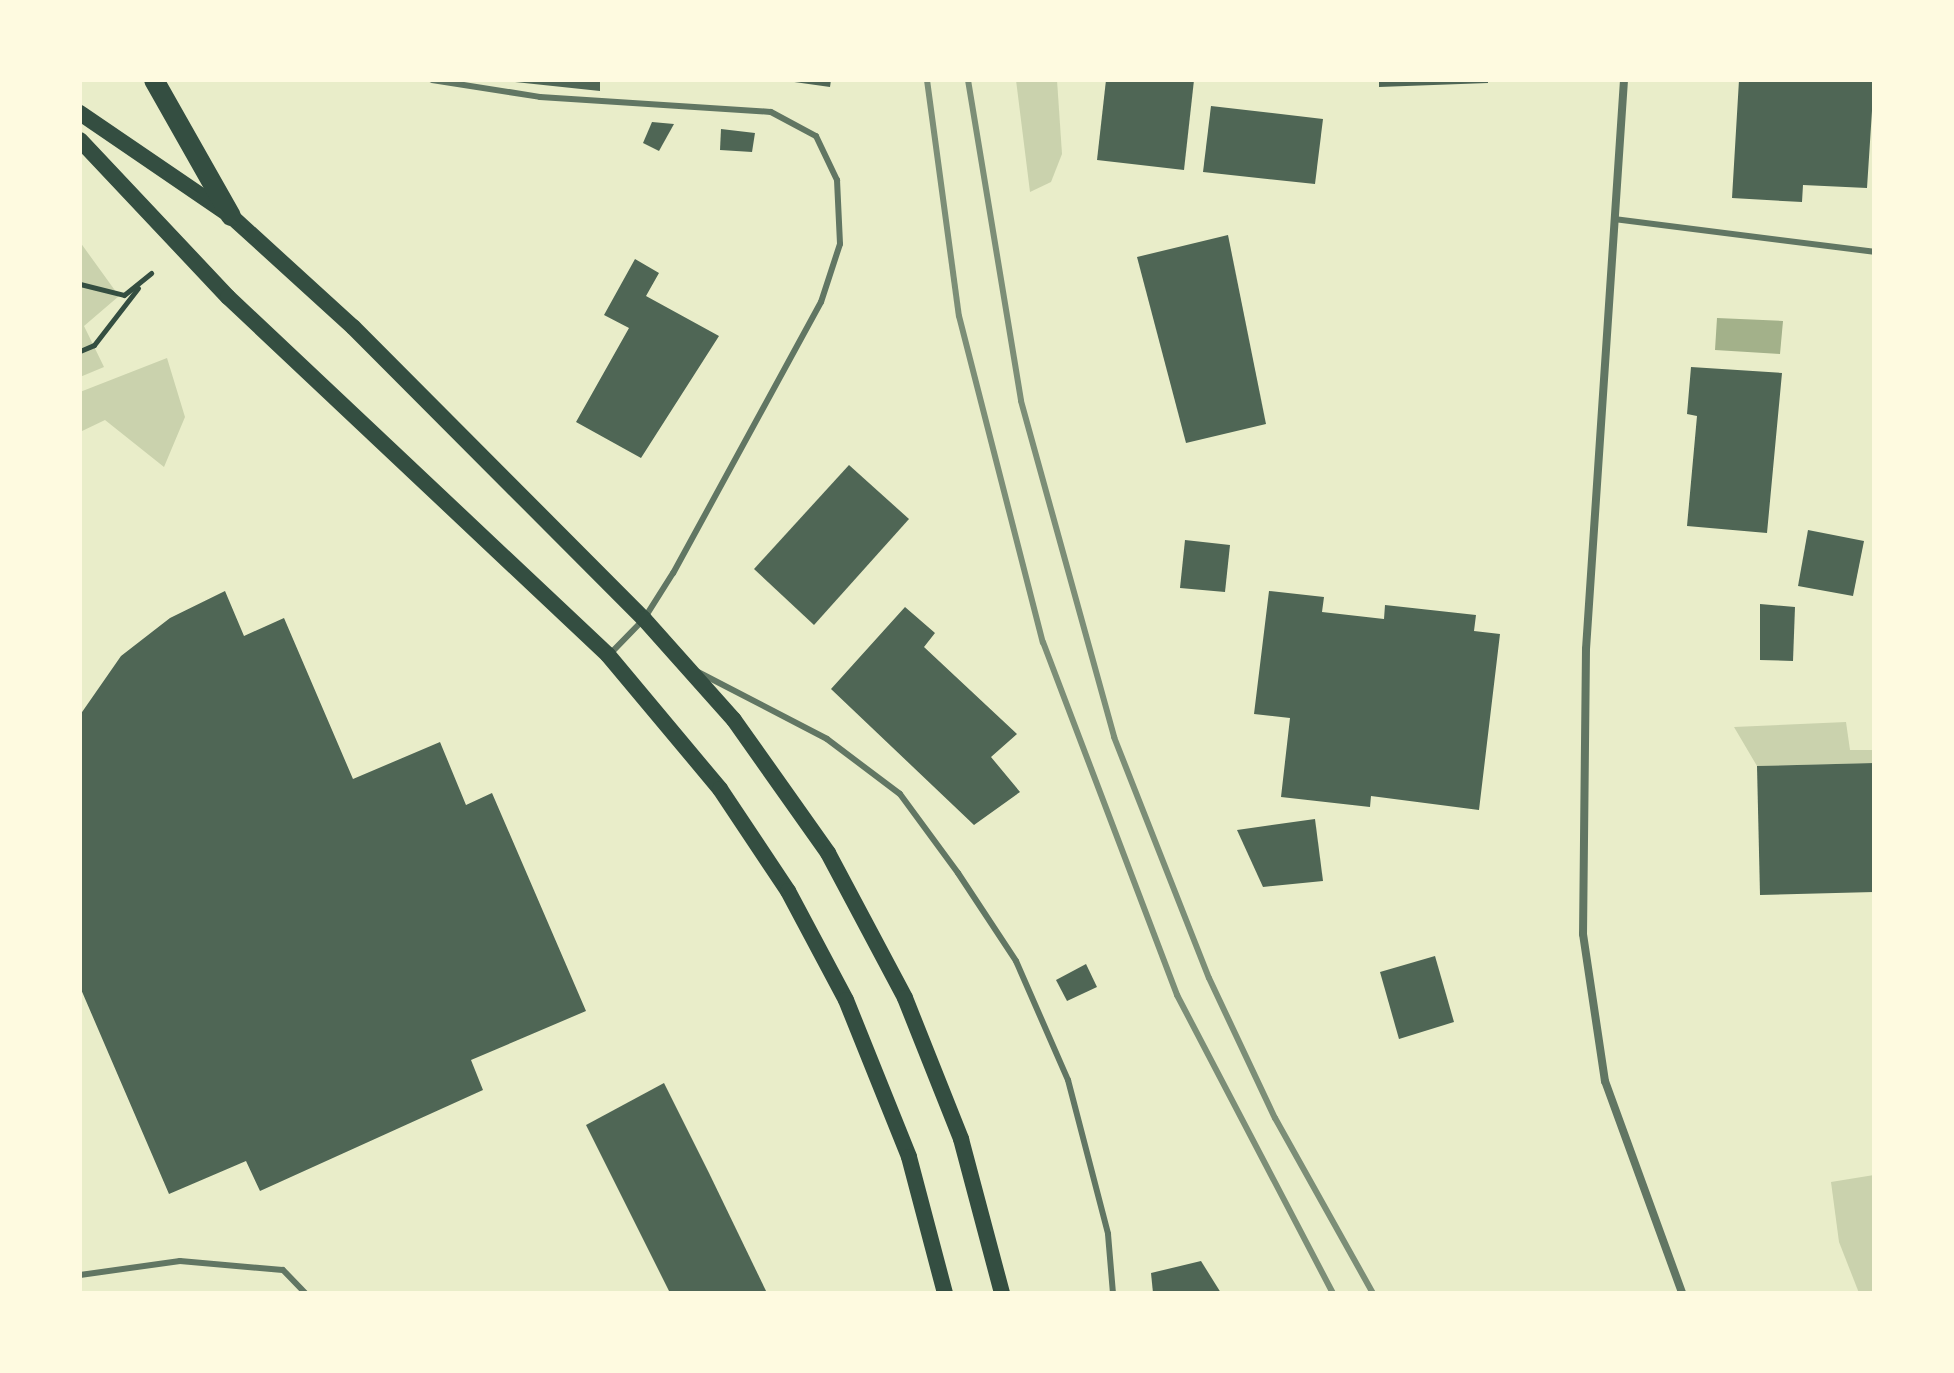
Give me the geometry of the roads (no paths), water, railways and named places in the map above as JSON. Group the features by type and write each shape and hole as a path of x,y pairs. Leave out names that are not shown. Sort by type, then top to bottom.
{"main road":[{"path":"154,80 231,216"},
{"path":"80,113 231,216 644,619 689,668 799,808 884,955 961,1139 1002,1293"},
{"path":"80,140 228,297 608,655 720,789 817,943 891,1106 945,1293"}],"street":[{"path":"1624,80 1579,783 1583,934 1605,1081 1682,1293"}],"lane":[{"path":"432,80 540,97 771,112 800,122 829,153 840,244 821,302 644,619 608,655"},
{"path":"1614,219 1874,252"},
{"path":"689,668 789,716 900,794 958,873 1016,961 1068,1080 1108,1234 1113,1293"},
{"path":"80,1275 180,1261 283,1270 305,1293"}],"railway":[{"path":"927,80 959,316 1043,642 1177,995 1333,1293"},
{"path":"968,80 1021,401 1114,737 1209,978 1275,1118 1373,1293"}]}
